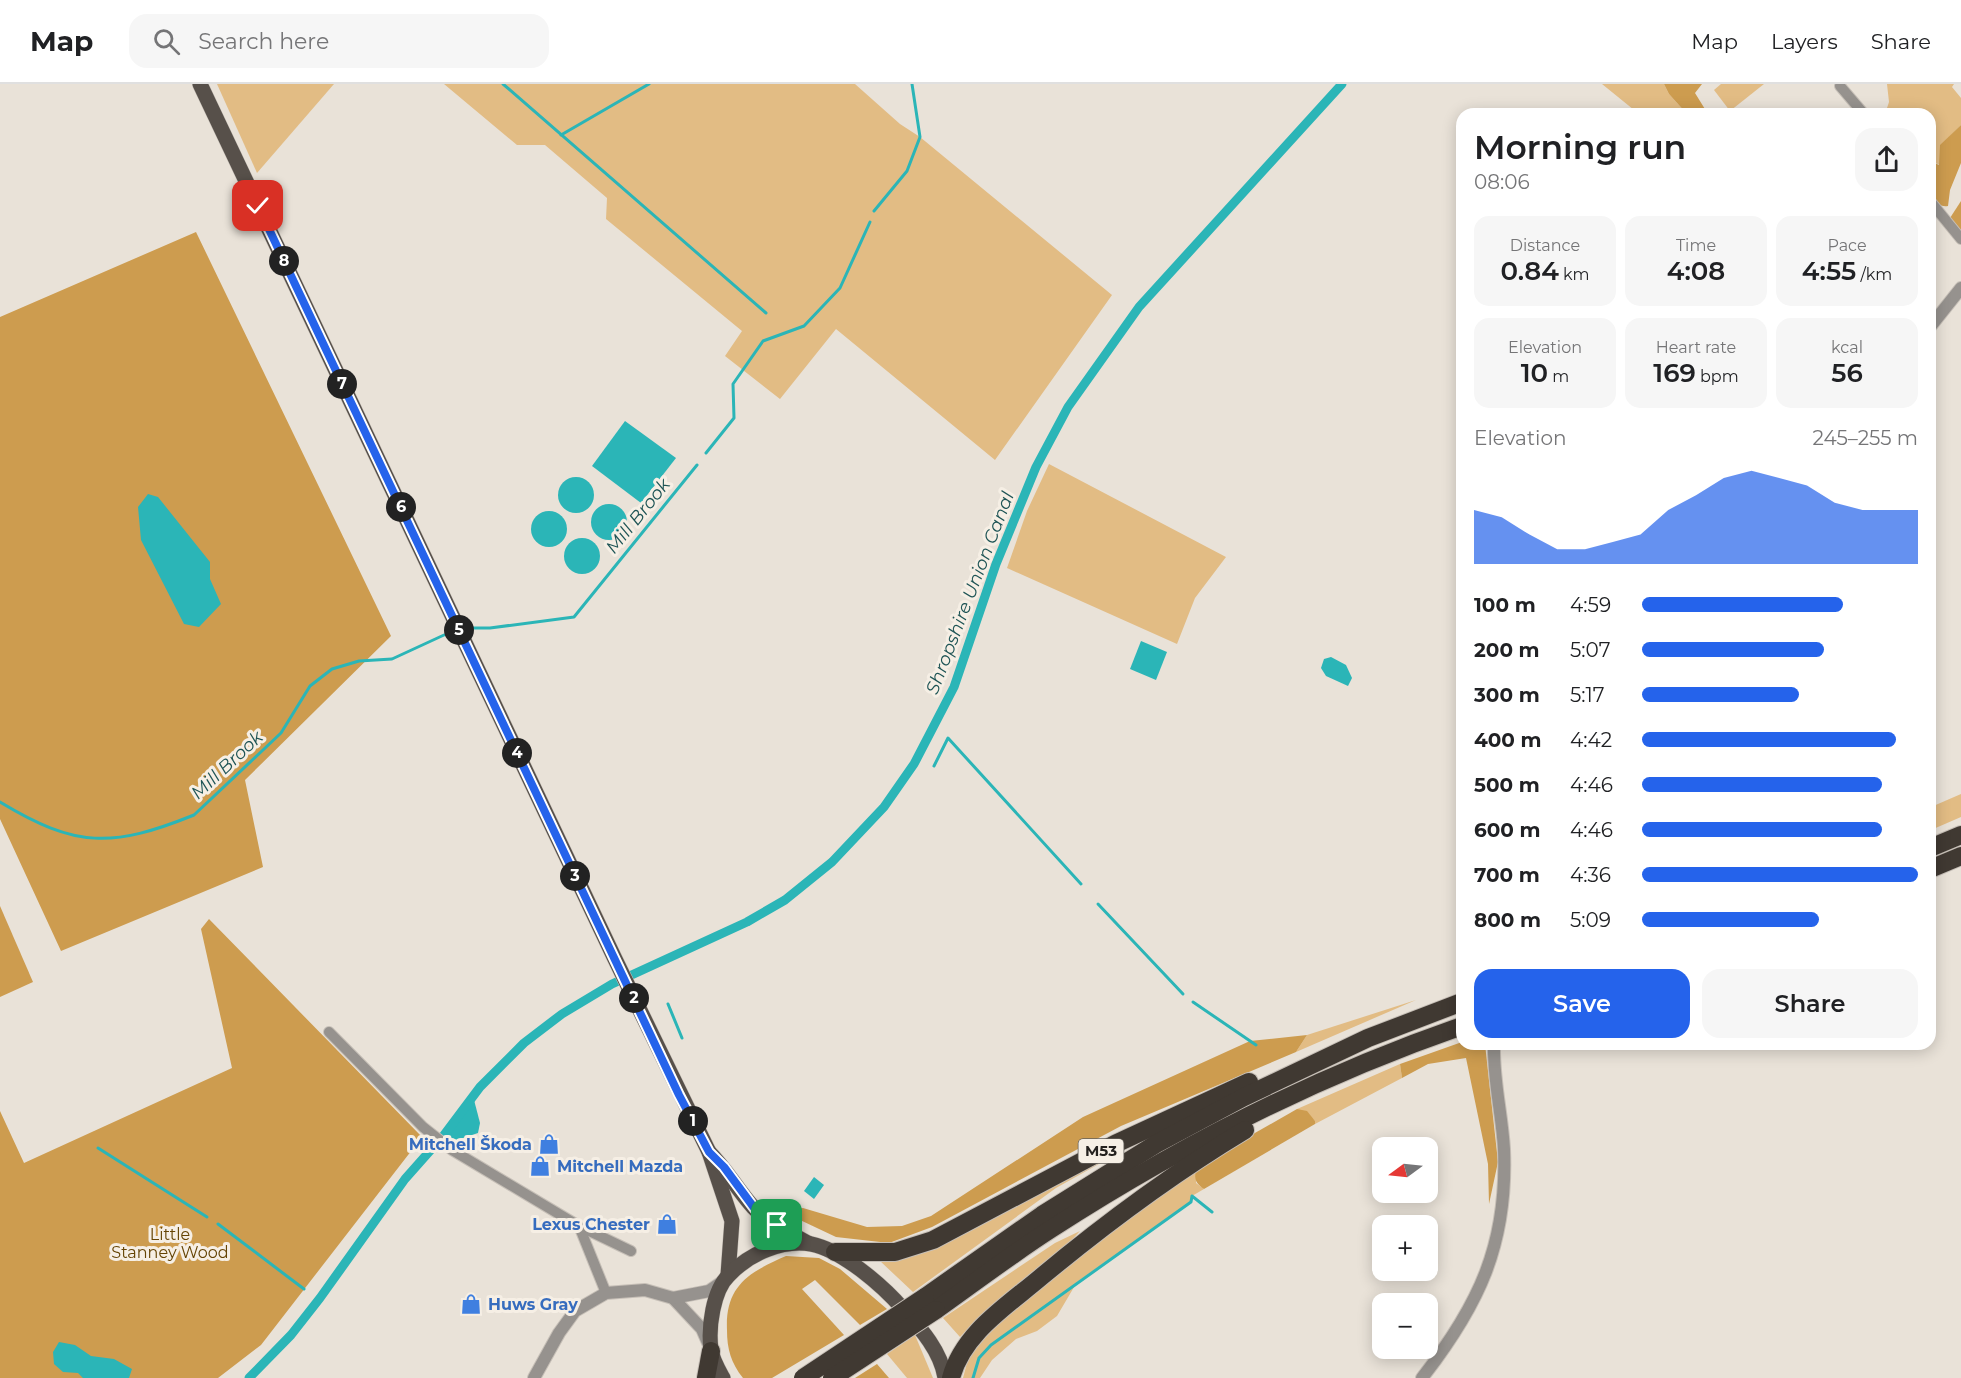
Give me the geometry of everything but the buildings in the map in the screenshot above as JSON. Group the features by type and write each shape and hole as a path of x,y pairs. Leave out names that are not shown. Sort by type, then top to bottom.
{"highway":[{"path":"1936,845 1961,835"},
{"path":"1936,866 1961,856"},
{"path":"1936,873 1961,865"},
{"name":"M53","path":"835,1252 895,1252 933,1240 1156,1124 1291,1065 1456,1004"},
{"name":"M53","path":"802,1378 931,1303 1164,1160 1263,1109 1456,1028"},
{"name":"M53","path":"832,1378 1042,1215 1156,1144 1244,1097 1368,1038"},
{"name":"M53","path":"951,1378 961,1352 982,1327 1101,1227 1176,1173 1348,1072"},
{"path":"706,1378 711,1350"}],"main road":[{"path":"200,84 632,995 709,1152 732,1221 727,1278 712,1317 711,1350 723,1378"},
{"path":"709,1152 724,1167 755,1209 774,1224 810,1244 835,1252 869,1278 909,1316 932,1346 945,1378"},
{"path":"727,1278 754,1256 775,1247 796,1243 810,1244"}],"street":[{"path":"1840,86 1859,108"},
{"path":"1936,208 1961,239"},
{"path":"1936,319 1961,288"},
{"path":"329,1032 423,1127 452,1150 579,1227 631,1251"},
{"path":"1422,1378 1447,1346 1476,1299 1495,1247 1504,1198 1504,1148 1493,1066 1494,1050"},
{"path":"579,1227 606,1293"},
{"path":"534,1378 559,1333 575,1311 606,1293 645,1290 673,1298 709,1291 727,1278"},
{"path":"673,1298 702,1329 711,1350"}],"shaded area":[{"path":"217,84 334,84 257,173"},
{"path":"444,84 855,84 900,124 920,137 1112,295 995,460 836,329 780,399 725,356 742,331 606,219 607,198 545,145 517,145"},
{"path":"1602,84 1664,84 1669,94 1682,108 1632,108"},
{"path":"1721,84 1764,84 1734,108 1728,108 1714,90"},
{"path":"1887,84 1954,84 1952,87 1961,98 1961,125 1941,145 1940,165 1936,163 1936,108 1887,108 1889,102"},
{"path":"1049,464 1226,557 1195,598 1177,644 1007,568 1027,511"},
{"path":"1961,794 1961,817 1936,828 1936,805"},
{"path":"1416,1000 1296,1052 1307,1035"},
{"path":"1400,1064 1402,1078 1315,1124 1315,1121 1297,1109"},
{"path":"1110,1152 1113,1156 1056,1188 913,1292 880,1261 901,1260 922,1252"},
{"path":"1197,1166 1196,1183 1204,1189 1192,1196 1191,1202 1077,1282 1057,1316 1037,1331 1016,1339 992,1360 980,1378 963,1378 968,1359 978,1341 1052,1277"},
{"path":"1080,1231 1052,1259 989,1310 960,1337 943,1318 1055,1243"},
{"path":"915,1335 933,1378 907,1378 887,1354"}],"green space":[{"path":"1664,84 1702,84 1695,93 1704,108 1682,108 1669,94"},
{"path":"1961,125 1961,163 1950,190 1948,206 1936,202 1936,164 1939,165 1940,145"},
{"path":"1961,201 1961,232 1950,218"},
{"path":"196,232 391,636 245,780 263,867 61,951 0,819 0,317"},
{"path":"0,906 33,982 0,997"},
{"name":"Little Stanney Wood","path":"209,919 422,1137 261,1345 218,1378 0,1378 0,1111 24,1163 232,1068 201,929"},
{"path":"1307,1035 1296,1052 1121,1126 932,1227 889,1243 836,1237 781,1211 803,1208 867,1227 902,1226 931,1216 1083,1117 1250,1041"},
{"path":"1456,1044 1456,1050 1486,1050 1498,1162 1489,1204 1488,1164 1466,1058 1428,1064 1402,1078 1400,1064"},
{"path":"1297,1109 1307,1111 1315,1124 1204,1189 1198,1184 1195,1177 1197,1166"},
{"path":"786,1256 819,1258 840,1269 887,1309 860,1325 815,1280 802,1289 844,1335 772,1378 743,1378 730,1356 727,1315 730,1302 742,1282 761,1268"},
{"path":"877,1364 889,1378 855,1378"}],"water":[{"path":"625,421 676,458 641,503 592,466"},
{"path":"576,477 589,482 594,495 589,508 576,513 563,508 558,495 563,482"},
{"path":"148,494 158,497 210,562 210,579 221,604 199,627 184,624 141,540 138,507"},
{"path":"609,504 621,510 627,522 621,534 609,540 597,534 591,522 597,510"},
{"path":"549,511 561,517 567,529 561,541 549,547 537,541 531,529 537,517"},
{"path":"582,538 594,544 600,556 594,568 582,574 570,568 564,556 570,544"},
{"path":"1141,641 1167,652 1156,680 1130,669"},
{"path":"1331,657 1346,665 1352,678 1348,686 1326,676 1321,668 1324,659"},
{"path":"473,1096 480,1123 478,1133 457,1140 444,1135"},
{"path":"814,1177 824,1185 814,1199 804,1191"},
{"path":"59,1342 75,1345 91,1356 114,1359 132,1369 129,1378 83,1378 78,1373 63,1372 54,1364 53,1352"}],"waterway":[{"path":"503,84 766,313"},
{"path":"561,135 649,84"},
{"name":"Mill Brook","path":"874,211 907,171 920,137 912,84"},
{"name":"Shropshire Union Canal","path":"249,1378 291,1335 405,1179 444,1135 480,1087 524,1043 562,1014 612,984 747,922 785,900 832,862 884,807 914,764 954,687 996,564 1036,467 1068,407 1139,307 1342,84"},
{"name":"Mill Brook","path":"706,453 734,418 733,384 763,341 804,326 840,288 870,222"},
{"name":"Mill Brook","path":"472,628 490,628 574,617 697,465"},
{"name":"Mill Brook","path":"0,802 51,828 73,835 117,838 165,826 194,815 281,733 310,686 332,669 359,661 392,659 444,635"},
{"path":"934,766 948,738 1081,884"},
{"path":"1098,904 1183,994"},
{"path":"1193,1002 1256,1045"},
{"path":"668,1004 682,1038"},
{"path":"98,1148 207,1217"},
{"path":"973,1378 979,1358 991,1345 1191,1202 1192,1196 1212,1212"},
{"path":"218,1224 304,1289"}],"place":[{"name":"Mitchell Škoda","path":"549,1144"},
{"name":"Mitchell Mazda","path":"540,1166"},
{"name":"Lexus Chester","path":"667,1224"},
{"name":"Huws Gray","path":"471,1304"}],"route":[{"path":"258,206 679,1095 709,1152 724,1167 755,1209 777,1225"}]}
